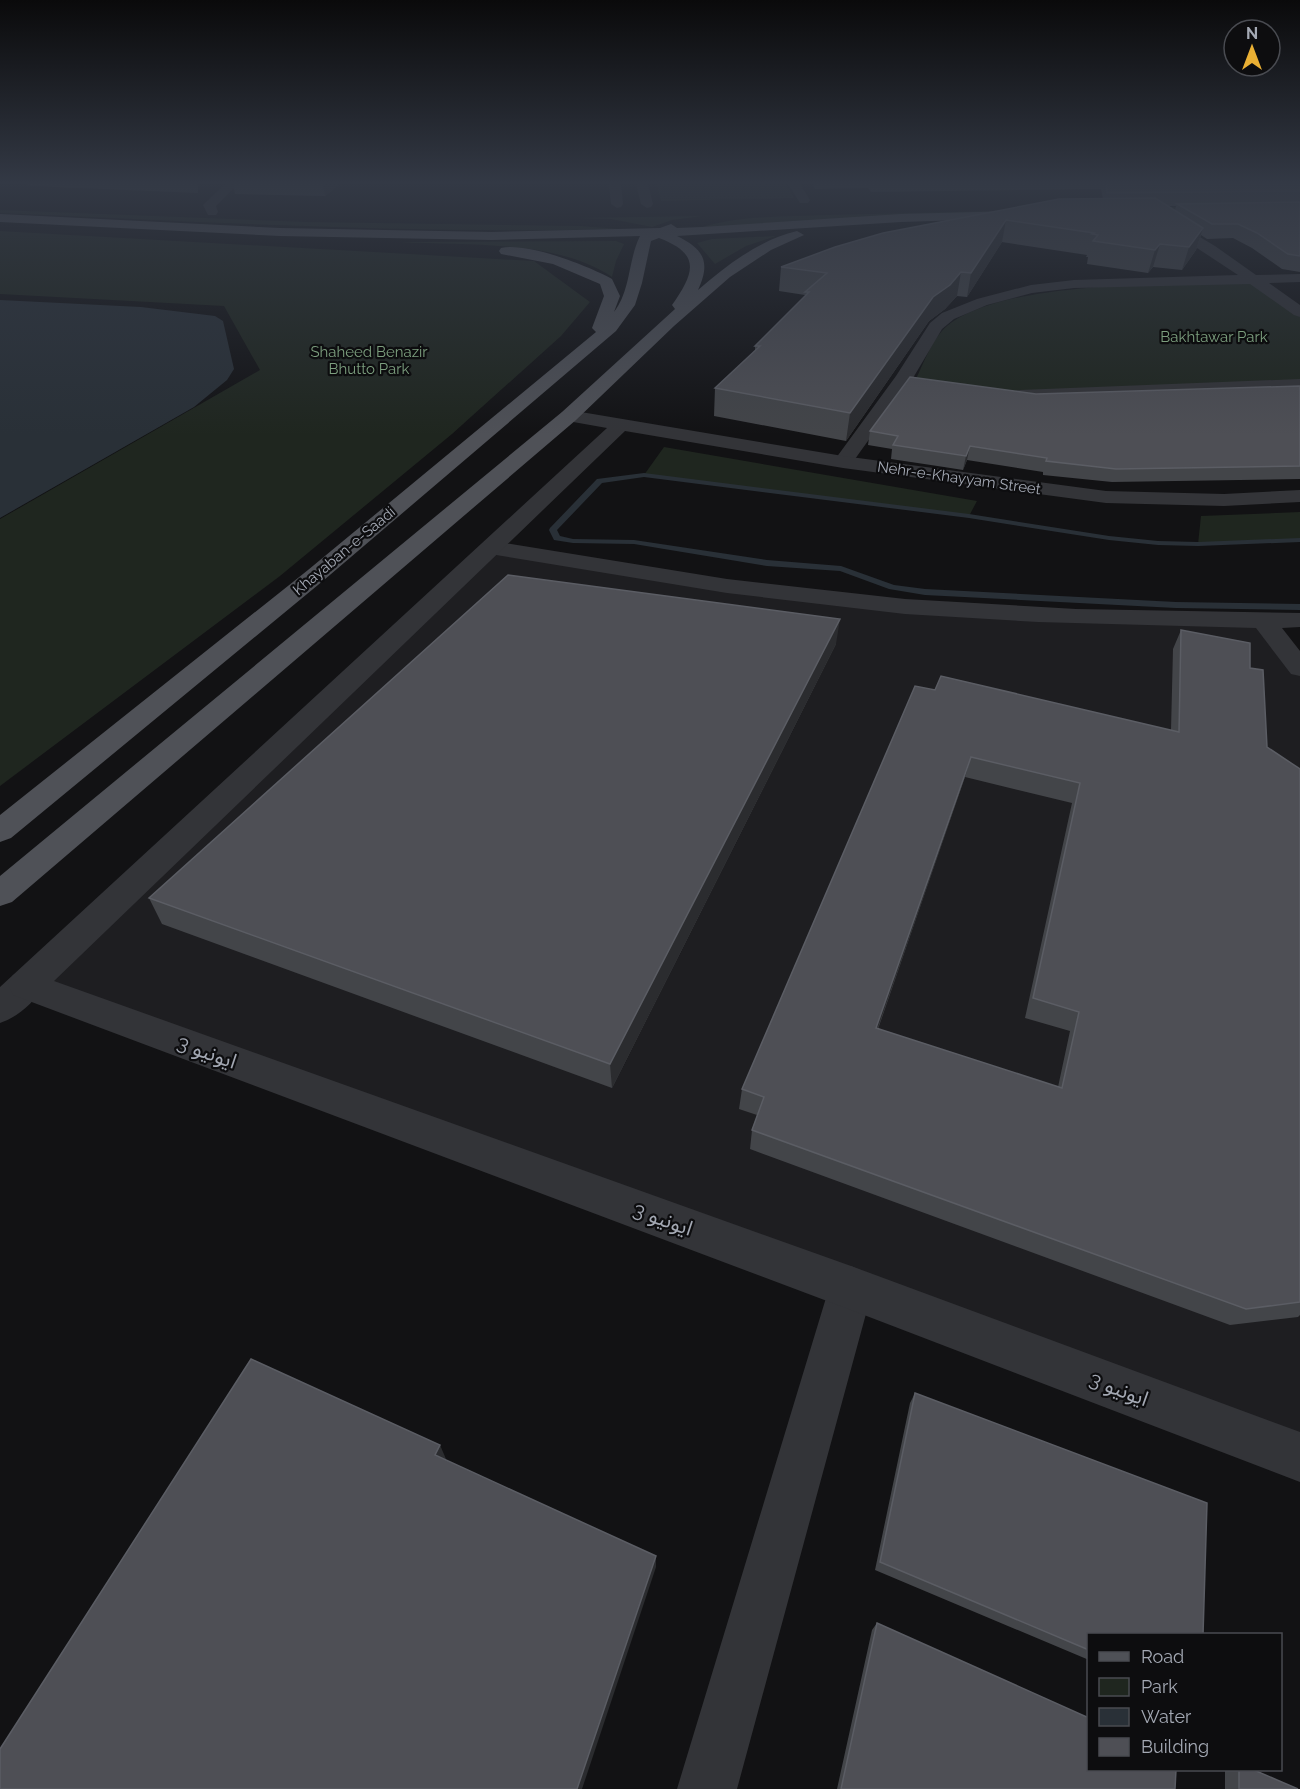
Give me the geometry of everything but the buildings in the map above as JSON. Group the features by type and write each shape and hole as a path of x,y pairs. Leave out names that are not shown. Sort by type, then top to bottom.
{"main road":[{"path":"579,267 606,282 612,296 602,324 591,345"},
{"name":"Khayaban-e-Saadi","path":"0,831 316,575 591,345 610,328 627,305 640,267"},
{"path":"668,323 694,286 698,267"},
{"path":"0,894 569,416 668,323 734,267"}],"street":[{"path":"1237,267 1300,312"},
{"path":"843,462 904,378 936,326 948,316 1002,296 1031,289 1074,284 1300,278"},
{"path":"904,378 928,382"},
{"path":"998,392 1022,395 1300,384"},
{"name":"Nehr-e-Khayyam Street","path":"569,416 843,462 1106,497 1224,500 1300,496"},
{"path":"13,997 621,425"},
{"path":"492,548 718,584 892,605 1034,614 1263,621 1300,620"},
{"path":"1263,621 1300,668"},
{"name":"ایونیو 3","path":"13,997 851,1288 1300,1457"},
{"path":"707,1789 851,1288"}],"shaded area":[{"path":"492,548 892,605 1263,621 1300,669 1300,1459 26,985"}],"green space":[{"name":"Shaheed Benazir Bhutto Park","path":"0,267 543,267 590,302 561,336 452,434 280,576 0,786 0,519 260,370 224,306 0,294"},
{"path":"595,267 614,267 612,277"},
{"name":"Bakhtawar Park","path":"1252,283 1300,317 1300,390 1022,395 914,383 930,349 942,331 966,314 1001,302 1042,293 1088,288"},
{"path":"664,447 977,501 969,516 644,475"},
{"path":"1300,512 1300,540 1198,544 1201,516"}],"water":[{"path":"0,300 141,307 215,316 223,321 234,369 227,380 194,407 0,518"}],"waterway":[{"path":"1300,540 1198,544 1158,543 1109,538 969,516 644,475 600,481 553,530 557,538 573,541 634,542 767,563 841,569 892,587 925,592 1176,605 1300,607"}]}
